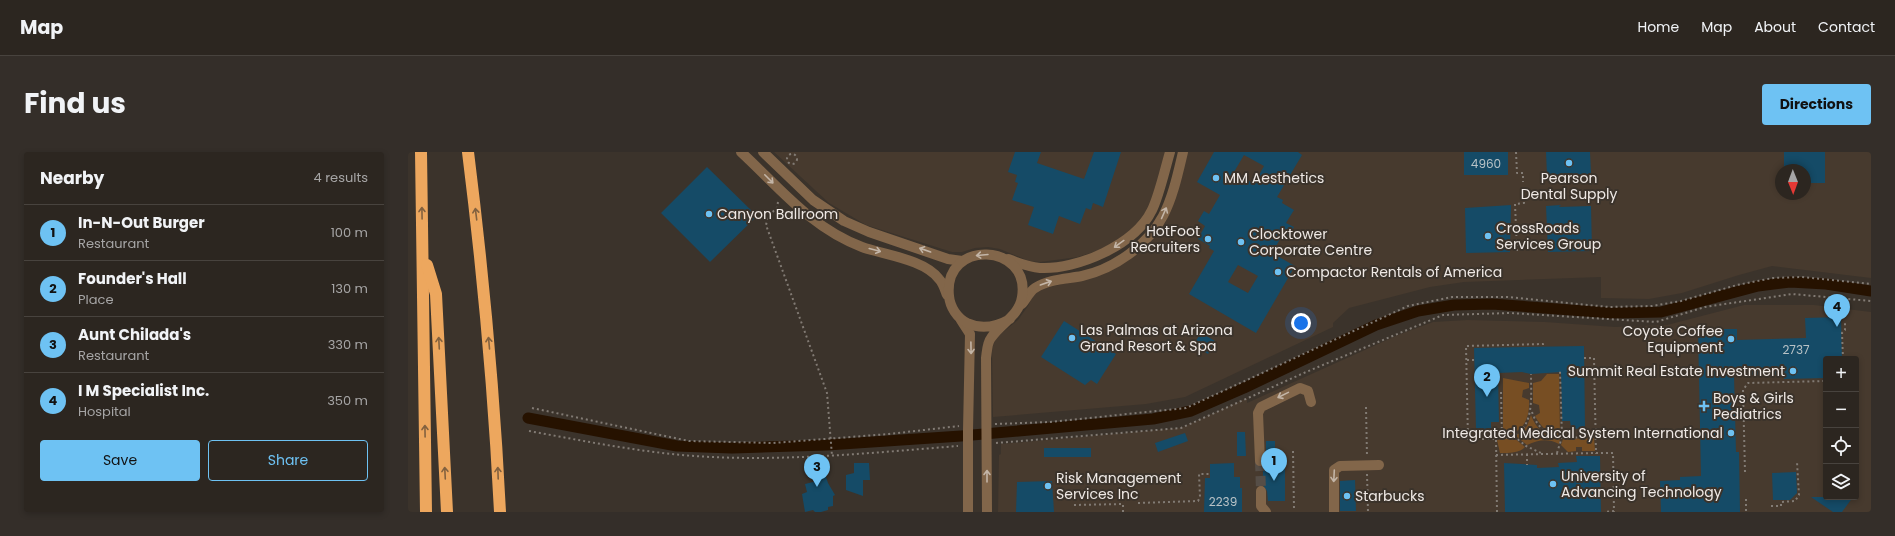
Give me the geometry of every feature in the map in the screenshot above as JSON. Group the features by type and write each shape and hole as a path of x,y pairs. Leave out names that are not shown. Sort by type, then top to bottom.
{"highway":[{"path":"421,152 426,512"},
{"path":"468,152 479,236 495,412 500,512"},
{"path":"423,252 436,294 447,512"}],"street":[{"path":"741,152 795,206 835,235 862,247 890,254 931,271 940,279 956,314 970,334 968,512"},
{"path":"763,152 813,200 844,221 869,232 948,259 962,262"},
{"path":"949,300 948,289 950,279 955,269 962,262 972,256 992,254 1030,267 1042,268 1084,261 1102,255 1139,228 1152,210 1170,152"},
{"path":"987,512 986,358 988,343 991,337 1010,319 1034,288 1045,283 1084,276 1106,268 1123,258 1147,239 1163,216 1183,152"},
{"path":"1002,257 1012,264 1019,274 1022,286 1022,297 1018,309"},
{"path":"956,314 965,322 976,327 988,328 1000,325 1010,319"},
{"path":"1260,461 1258,413 1261,406 1300,388 1308,391 1311,402"},
{"path":"1334,512 1334,470 1336,467 1379,465"},
{"path":"1261,491 1261,506 1266,512"}],"path":[{"path":"1516,152 1517,173 1523,173 1524,182"},
{"path":"788,155 795,155 797,160 795,163 791,164 788,162 786,158 788,155"},
{"path":"1517,251 1515,204 1524,203 1524,194"},
{"path":"778,198 777,208 768,216 766,225 823,379 827,393 832,456"},
{"path":"987,426 1050,422 1186,408 1408,306 1452,297 1508,297 1609,307 1652,306 1681,301 1737,285 1773,278 1802,277 1871,284"},
{"path":"987,442 1181,428 1306,372 1442,315 1510,313 1656,322 1705,307 1792,294 1871,301"},
{"path":"1843,356 1842,333 1845,330 1845,324"},
{"path":"1531,410 1524,427 1514,436 1502,439 1468,439 1466,346 1527,346 1543,344 1543,347"},
{"path":"1584,358 1594,358 1596,452"},
{"path":"1467,360 1475,360"},
{"path":"1557,453 1562,437 1560,371"},
{"path":"1531,374 1531,410 1535,421 1541,429 1548,434 1562,437 1596,437"},
{"path":"1745,472 1743,390 1748,383 1823,381"},
{"path":"1501,392 1502,439"},
{"path":"1366,407 1367,461"},
{"path":"532,408 688,441 773,443 968,427"},
{"path":"529,431 647,452 747,459 832,456 968,444"},
{"path":"1514,436 1526,446 1544,454"},
{"path":"1496,439 1497,512"},
{"path":"1292,451 1294,508"},
{"path":"1496,455 1613,452 1614,511 1604,512"},
{"path":"1527,454 1527,465"},
{"path":"1770,506 1781,506 1781,502 1795,501 1799,495 1797,462"},
{"path":"1367,469 1368,512"},
{"path":"1138,503 1198,501 1200,497 1200,474 1209,474"},
{"path":"1601,478 1614,478"},
{"path":"1601,491 1614,491"},
{"path":"1746,499 1746,512"},
{"path":"1074,505 1123,504 1123,512"}],"shaded area":[{"path":"774,152 1167,152 1149,208 1130,232 1100,250 1078,257 1040,262 1029,261 1000,249 988,247 975,248 962,252 952,252 866,225 829,203"},
{"path":"1186,152 1871,152 1871,278 1772,266 1682,293 1649,299 1601,298 1601,277 1464,282 1430,287 1349,308 1333,323 1333,327 1185,397 1146,404 993,417 992,348 996,339 1018,320 1028,306 1033,295 1041,289 1093,277 1151,239"},
{"path":"1744,305 1814,305 1871,312 1871,512 998,512 999,455 1001,454 1001,444 1181,428 1247,398 1247,403 1398,335 1433,322 1468,320 1545,322 1615,327 1667,325"},
{"path":"1547,374 1559,374 1560,436 1545,429 1535,416 1540,413 1539,405 1533,403 1533,383 1541,381"},
{"path":"1503,378 1529,383 1529,388 1523,390 1522,397 1529,400 1529,407 1524,424 1516,432 1503,437"},
{"path":"1531,415 1542,432 1560,439 1559,444 1543,440 1527,445 1516,436 1527,426"},
{"path":"1513,437 1525,447 1517,452 1500,453 1497,440"},
{"path":"1594,438 1595,451 1582,451 1582,447 1576,447 1576,451 1568,452 1561,445 1563,439"}],"building":[{"path":"1015,152 1041,152 1037,163 1084,179 1094,152 1121,152 1103,207 1093,203 1091,210 1086,208 1080,224 1059,216 1053,234 1028,225 1034,207 1012,200 1018,183 1015,182 1017,175 1008,172"},
{"name":"Clocktower Corporate Centre","path":"1214,152 1298,152 1302,155 1277,197 1283,200 1282,203 1294,210 1286,223 1294,227 1288,237 1283,234 1272,253 1295,266 1256,333 1189,294 1214,251 1209,248 1210,246 1198,239 1205,226 1198,221 1204,211 1209,214 1220,195 1197,182","holes":["1244,155 1264,166 1254,184 1234,172","1238,265 1258,276 1248,293 1228,282"]},
{"path":"1464,152 1508,152 1508,175 1464,175"},
{"name":"Pearson Dental Supply","path":"1546,152 1590,152 1591,174 1547,175"},
{"path":"1784,152 1825,152 1825,183 1811,183 1811,164 1784,164"},
{"name":"Canyon Ballroom","path":"707,167 757,216 710,262 661,213"},
{"name":"CrossRoads Services Group","path":"1511,205 1510,252 1466,253 1465,208"},
{"path":"1561,205 1559,207 1591,206 1592,251 1548,252 1546,206"},
{"path":"1841,317 1842,356 1823,356 1823,378 1784,379 1784,375 1734,375 1736,452 1739,452 1740,512 1661,512 1660,481 1680,480 1680,477 1701,476 1698,329 1737,329 1737,340 1806,338 1805,318"},
{"name":"Las Palmas at Arizona Grand Resort & Spa","path":"1064,321 1116,354 1097,384 1091,380 1085,385 1041,357"},
{"path":"1201,333 1215,341 1208,354 1193,345"},
{"path":"1584,346 1585,428 1573,429 1570,421 1562,421 1561,372 1531,374 1522,372 1498,373 1499,422 1491,422 1491,428 1488,428 1488,430 1476,430 1474,348"},
{"path":"1237,432 1245,432 1246,456 1237,456"},
{"path":"1185,433 1188,441 1158,452 1155,443"},
{"path":"1266,441 1275,441 1275,459 1285,458 1285,501 1268,501 1267,491 1263,485 1263,467 1266,461"},
{"path":"1044,448 1091,448 1091,457 1044,457"},
{"name":"University of Advancing Technology","path":"1576,456 1600,456 1601,512 1505,512 1504,463 1537,465 1537,468 1559,467 1558,463 1577,462"},
{"path":"854,463 869,463 870,480 863,480 863,496 846,490 846,475 854,473"},
{"path":"1234,463 1234,477 1240,477 1240,488 1242,488 1242,512 1204,512 1205,478 1210,478 1210,464"},
{"path":"823,468 828,483 835,495 833,496 833,506 828,507 828,510 821,512 815,512 813,510 805,512 802,494 807,492 805,484 817,481 814,471"},
{"path":"1796,472 1797,493 1790,500 1773,500 1772,473"},
{"name":"Starbucks","path":"1355,480 1356,511 1340,511 1340,481"},
{"path":"1052,481 1054,512 1016,512 1017,482"},
{"path":"1811,497 1823,497 1823,500 1851,500 1842,512 1833,512"}],"waterway":[{"path":"528,418 677,446 732,448 827,445 961,436 1153,419 1191,411 1244,388 1376,325 1418,311 1454,305 1492,304 1611,313 1661,312 1758,286 1790,282 1826,284 1871,291"}],"tunnel":[{"path":"1260,461 1261,491"}],"place":[{"name":"Pearson Dental Supply","path":"1569,163"},
{"name":"MM Aesthetics","path":"1216,178"},
{"name":"Canyon Ballroom","path":"709,214"},
{"name":"CrossRoads Services Group","path":"1488,236"},
{"name":"HotFoot Recruiters","path":"1208,239"},
{"name":"Clocktower Corporate Centre","path":"1241,242"},
{"name":"Compactor Rentals of America","path":"1278,272"},
{"name":"I M Specialist Inc.","path":"1837,327"},
{"name":"Las Palmas at Arizona Grand Resort & Spa","path":"1072,338"},
{"name":"Coyote Coffee Equipment","path":"1731,339"},
{"name":"Summit Real Estate Investment","path":"1793,371"},
{"name":"Founder's Hall","path":"1487,397"},
{"name":"Boys & Girls Pediatrics","path":"1704,406"},
{"name":"Integrated Medical System International","path":"1731,433"},
{"name":"In-N-Out Burger","path":"1274,481"},
{"name":"University of Advancing Technology","path":"1553,484"},
{"name":"Risk Management Services Inc","path":"1048,486"},
{"name":"Aunt Chilada's","path":"817,487"},
{"name":"Starbucks","path":"1347,496"}]}
